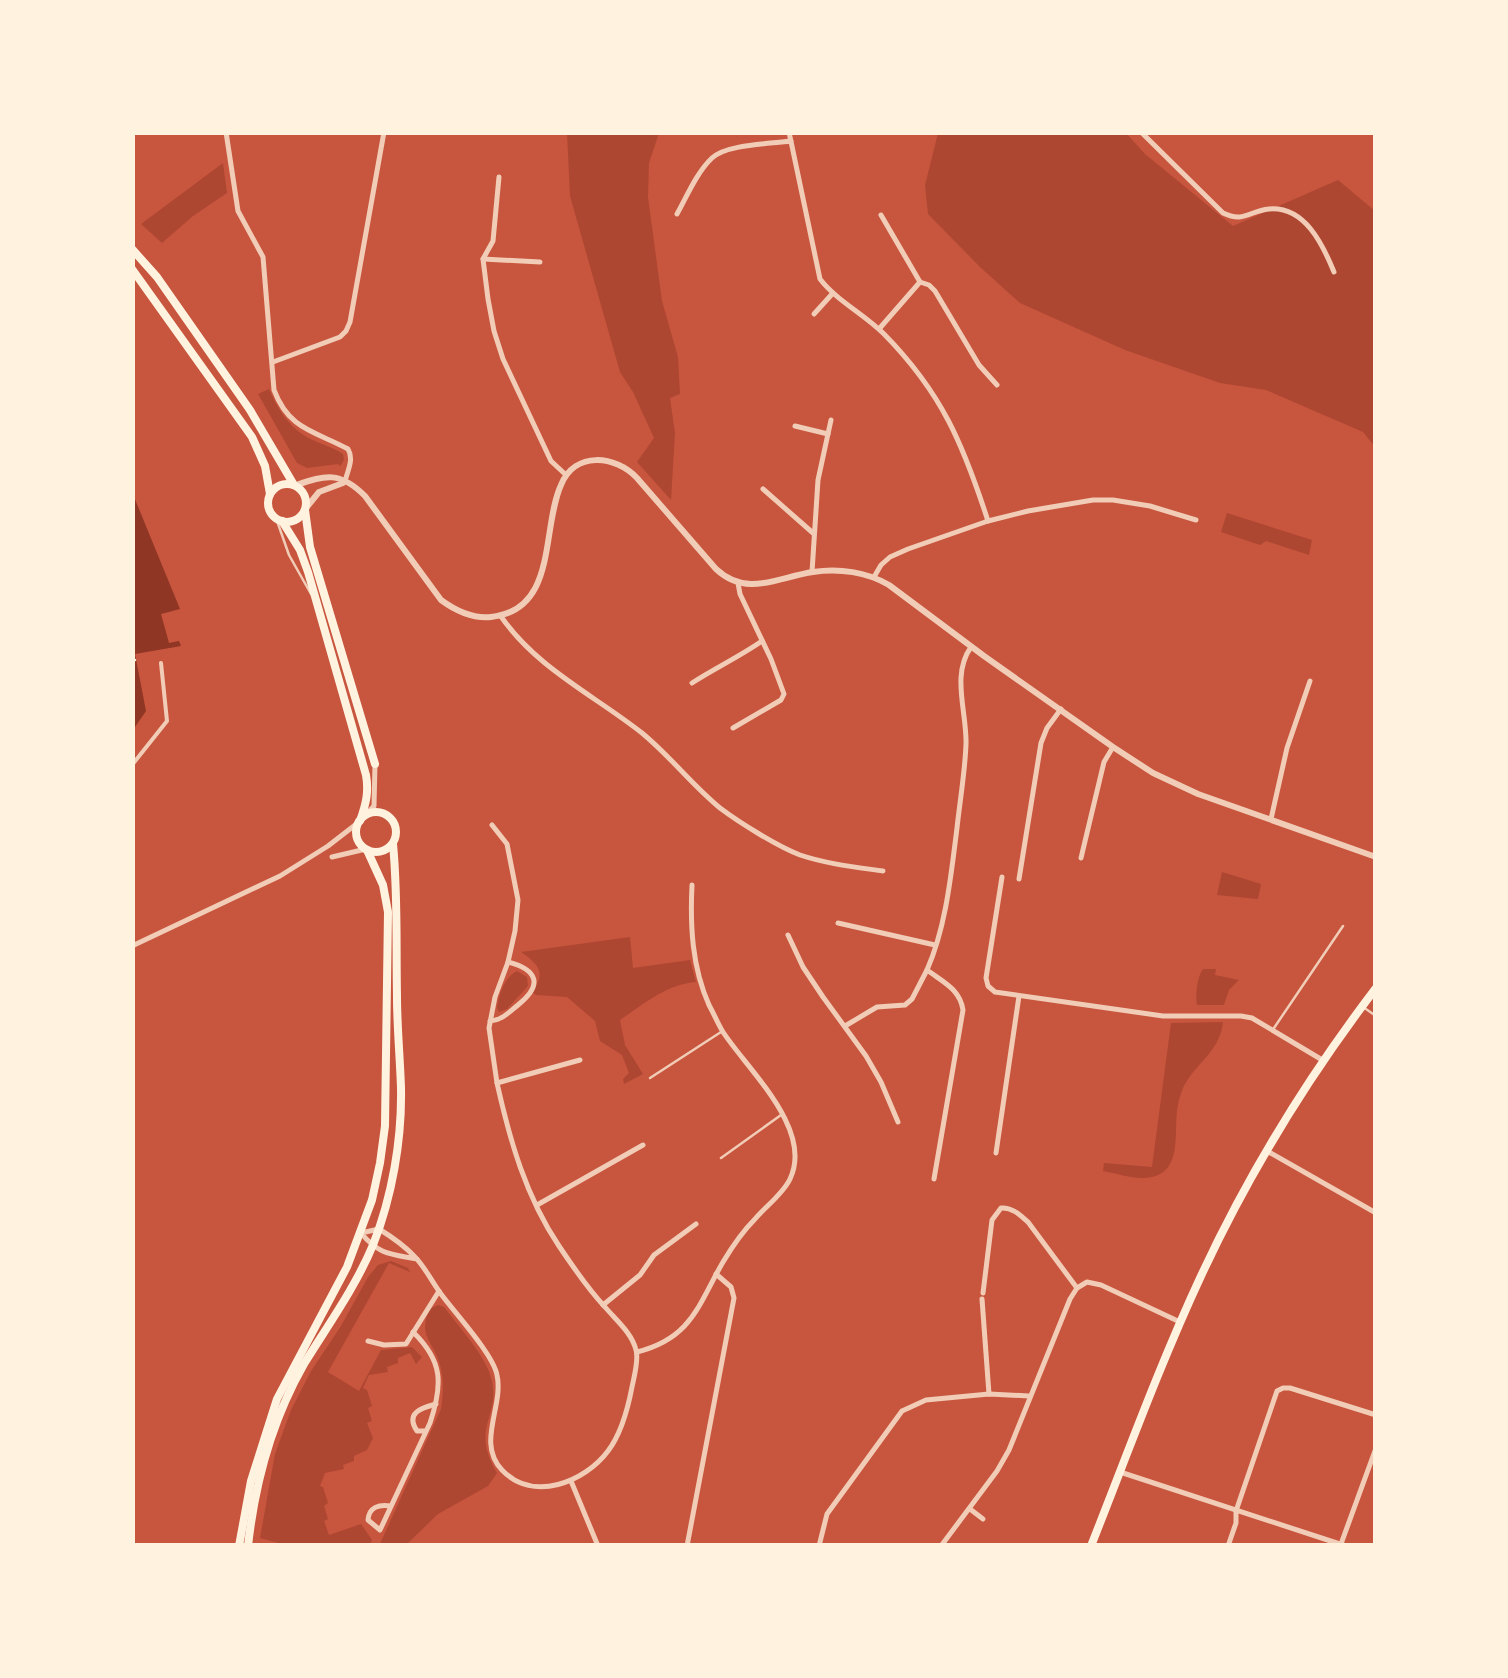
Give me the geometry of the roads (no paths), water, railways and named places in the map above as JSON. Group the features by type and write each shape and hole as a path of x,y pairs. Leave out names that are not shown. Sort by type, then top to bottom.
{"main road":[{"path":"132,249 157,277 306,497 310,547 375,764"},
{"path":"132,268 252,437 265,466 268,505 300,550 366,775 369,790 360,820"},
{"path":"270,494 278,486 295,485"},
{"path":"279,520 298,519 306,509"},
{"path":"239,1546 251,1481 278,1399 340,1281 361,1232 380,1164 384,1126 386,898 356,828 369,813 381,813 391,819 396,831 392,844 401,1090 393,1175 372,1246 353,1286 304,1366 270,1439 258,1482 248,1546"},
{"path":"366,850 378,852 392,844"},
{"path":"1092,1546 1180,1322 1210,1258 1267,1151 1376,988"}],"street":[{"path":"226,132 238,211 263,257 274,390 291,418 308,432 343,446 351,454 344,482"},
{"path":"273,362 340,338 346,331 384,132"},
{"path":"790,132 820,279 879,329 919,372 952,424 988,521"},
{"path":"1141,132 1223,213 1240,218 1269,209 1300,219 1312,230 1334,272"},
{"path":"677,214 718,153 791,141"},
{"path":"499,177 493,241 484,259 488,299 503,359 551,461 566,476"},
{"path":"881,214 920,282 935,291 980,365 997,385"},
{"path":"484,259 540,262"},
{"path":"879,329 920,282"},
{"path":"814,314 833,293"},
{"path":"812,572 818,480 831,420"},
{"path":"795,426 828,434"},
{"path":"295,485 331,476 350,484 365,496 441,600 466,614 484,618 500,616 530,596 547,550 557,494 566,476 590,460 606,460 623,466 637,478 716,569 738,584 751,585 812,572 874,577 1154,773 1179,786 1376,857"},
{"path":"306,509 319,492 344,482"},
{"path":"763,489 815,534"},
{"path":"874,577 890,557 936,538 988,521 1092,500 1150,506 1196,520"},
{"path":"732,728 782,697 781,684 738,584"},
{"path":"500,616 511,632 549,666 640,732 730,814 800,855 883,871"},
{"path":"692,683 762,641"},
{"path":"845,1026 878,1007 905,1004 912,999 935,945 951,876 963,777 966,741 960,672 971,647"},
{"path":"132,765 167,722 160,663"},
{"path":"1270,819 1287,748 1310,681"},
{"path":"1020,879 1041,743 1061,709"},
{"path":"1082,858 1104,762 1112,747"},
{"path":"132,946 280,876 328,846 374,806 375,764"},
{"path":"417,1259 372,1246 361,1232 379,1229 417,1259 494,1366 499,1392 490,1429 500,1469 516,1480 539,1487 571,1481 597,1463 617,1437 631,1392 637,1352 624,1327 557,1244 513,1148 498,1084 490,1022 508,962 518,900 507,844 492,825"},
{"path":"332,857 366,850"},
{"path":"1002,877 986,978 995,992 1164,1016 1252,1018 1324,1061"},
{"path":"637,1352 666,1342 682,1330 696,1314 716,1274 745,1231 790,1179 794,1145 782,1114 722,1031 698,973 692,933 692,885"},
{"path":"838,923 935,945"},
{"path":"788,935 813,982 881,1082 898,1122"},
{"path":"490,1022 504,1017 532,989 532,973 508,962"},
{"path":"926,970 956,991 963,1010 934,1179"},
{"path":"996,1154 1020,996"},
{"path":"498,1084 580,1060"},
{"path":"536,1205 643,1145"},
{"path":"1267,1151 1376,1214"},
{"path":"989,1394 982,1296 992,1220 1001,1208 1019,1213 1028,1222 1077,1288"},
{"path":"603,1305 640,1275 654,1256 696,1224"},
{"path":"687,1546 734,1298 731,1287 716,1274"},
{"path":"941,1546 998,1471 1064,1310 1077,1288 1088,1282 1100,1285 1180,1322"},
{"path":"368,1341 406,1344 438,1291"},
{"path":"391,1506 379,1506 368,1514 368,1520 380,1530 426,1431 439,1384 436,1362 413,1332"},
{"path":"1228,1546 1277,1391 1290,1388 1376,1415"},
{"path":"819,1546 827,1514 902,1411 926,1400 989,1394 1030,1396"},
{"path":"426,1431 416,1431 412,1416 416,1410 436,1404"},
{"path":"1120,1472 1344,1545 1376,1448"},
{"path":"571,1481 598,1546"},
{"path":"970,1509 983,1519"}],"lane":[{"path":"1273,1029 1343,926"},
{"path":"1362,1006 1376,1016"},
{"path":"650,1078 722,1031"},
{"path":"721,1158 782,1114"}]}
